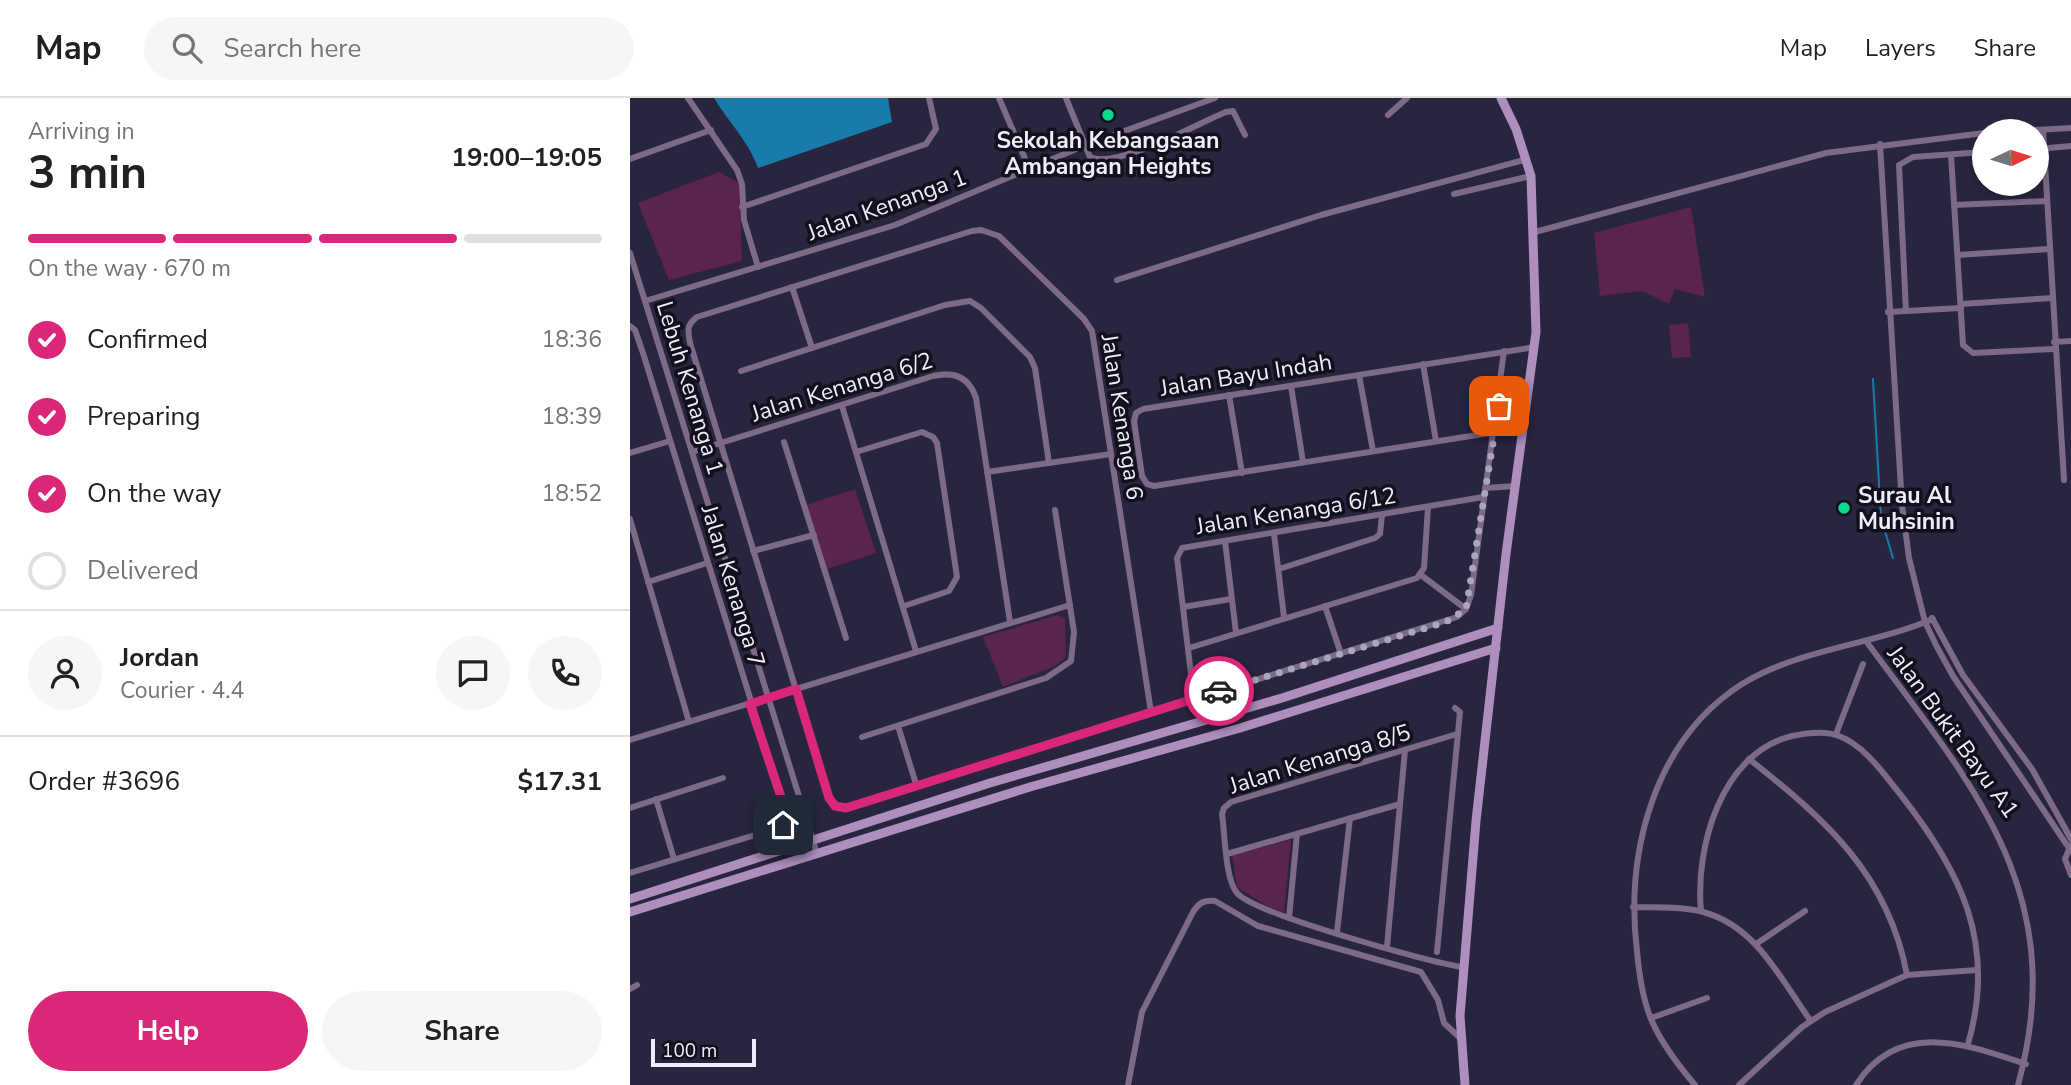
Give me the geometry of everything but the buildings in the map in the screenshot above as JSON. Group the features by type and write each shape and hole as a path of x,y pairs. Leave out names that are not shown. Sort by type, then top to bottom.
{"street":[{"path":"688,98 737,170 742,184 742,207 758,267"},
{"path":"742,207 926,144 936,129 929,98"},
{"path":"999,98 1029,168"},
{"path":"1066,98 1090,157 1108,159 1146,147 1233,111 1245,135"},
{"name":"Jalan Kenanga 1","path":"645,301 895,225 1086,145 1215,98"},
{"path":"1388,115 1407,98"},
{"path":"1465,1085 1460,1038 1462,967 1498,628 1535,347 1535,232 1531,176 1527,159 1501,98"},
{"path":"2049,130 2071,128"},
{"path":"630,159 711,131"},
{"path":"1535,232 1826,153 1972,134"},
{"path":"1880,144 1888,312 1905,535 1925,622 1952,676 2070,849 2065,859 2071,876"},
{"path":"2049,147 2071,146"},
{"path":"1906,311 1899,165 1913,157 1972,153"},
{"path":"1951,155 1963,345 1968,351 2054,345 2071,341"},
{"path":"1117,280 1298,222 1527,159"},
{"path":"1454,194 1531,176"},
{"path":"2046,196 2064,480"},
{"path":"1954,205 2047,201"},
{"name":"Jalan Kenanga 6","path":"916,784 854,806 835,806 829,798 690,344 687,329 690,321 697,317 972,232 992,232 1084,319 1092,331 1151,712"},
{"path":"1958,255 2049,250"},
{"name":"Lebuh Kenanga 1","path":"630,253 817,854"},
{"path":"792,287 812,348"},
{"path":"1888,312 2052,298"},
{"path":"741,371 952,303 970,301 981,308 1030,357 1035,368 1049,463"},
{"name":"Jalan Kenanga 7","path":"630,326 635,330 785,809 783,825 630,873"},
{"name":"Jalan Bayu Indah","path":"1496,432 1154,486 1147,484 1142,476 1136,413 1229,395 1535,347"},
{"path":"898,726 916,784 1446,622 1466,609 1471,595 1483,497 1496,432 1504,351"},
{"path":"1423,364 1436,441"},
{"name":"Jalan Kenanga 6/2","path":"692,452 944,373 963,378 976,398 1010,622"},
{"path":"1359,375 1373,451"},
{"path":"1291,386 1303,462"},
{"path":"1229,395 1242,473"},
{"path":"842,406 916,651"},
{"path":"856,452 922,432 933,437 937,443 957,577 949,591 904,606"},
{"path":"630,453 670,440"},
{"path":"784,442 846,638"},
{"path":"988,472 1111,454"},
{"path":"1485,488 1515,486"},
{"name":"Jalan Kenanga 6/12","path":"1194,699 1178,552 1190,546 1483,497"},
{"path":"1421,575 1428,507"},
{"path":"862,737 1061,671 1071,661 1075,648 1055,510"},
{"path":"1279,569 1375,538 1380,534 1382,514"},
{"path":"630,519 690,722"},
{"path":"753,551 814,534"},
{"path":"1274,534 1284,617"},
{"path":"1225,541 1236,633"},
{"path":"648,582 708,563"},
{"path":"1421,575 1466,609"},
{"path":"1189,648 1421,575"},
{"path":"1183,607 1231,599"},
{"path":"630,740 1070,605"},
{"path":"1325,606 1341,654"},
{"path":"1924,609 1933,618 1963,675 2032,769 2071,839"},
{"path":"1866,641 1933,618"},
{"path":"630,899 1047,766 1282,698 1498,628"},
{"name":"Jalan Bukit Bayu A1","path":"1695,1085 1662,1041 1651,1018 1639,972 1633,906 1641,838 1669,762 1700,717 1757,676 1866,641 1995,817 2007,837 2031,904"},
{"path":"630,912 1496,648"},
{"path":"1836,734 1863,664"},
{"path":"1437,952 1460,712 1455,708"},
{"path":"1701,911 1700,876 1707,835 1721,802 1749,759 1763,747 1783,738 1804,733 1836,734 1853,743 1876,765 1949,862 1974,934 1978,970 1975,1023 1968,1044"},
{"name":"Jalan Kenanga 8/5","path":"1457,734 1231,802 1224,807 1222,814 1227,854 1238,895 1265,910 1289,918 1462,967"},
{"path":"1387,947 1405,750"},
{"path":"1749,759 1814,811 1845,844 1891,917 1907,975"},
{"path":"630,808 723,778"},
{"path":"656,799 674,859"},
{"path":"1227,854 1400,804"},
{"path":"1337,932 1350,818"},
{"path":"1289,918 1297,834"},
{"path":"1128,1085 1142,1012 1193,912 1199,903 1206,900 1214,901 1258,926 1421,972 1438,1000 1444,1023 1460,1038"},
{"path":"1633,906 1701,911 1742,929 1756,944 1810,1020"},
{"path":"1756,944 1805,911"},
{"path":"1739,1085 1810,1020 1907,975 1978,970"},
{"path":"1651,1018 1707,998"},
{"path":"2018,1085 2034,1036 2040,998"},
{"path":"1856,1085 1872,1065 1906,1046 1933,1041 1968,1044 2026,1064"}],"shaded area":[{"path":"719,172 739,183 742,261 669,280 638,203"},
{"path":"1691,207 1705,297 1675,289 1669,304 1642,291 1600,296 1594,233"},
{"path":"1688,323 1691,357 1672,358 1669,325"},
{"path":"855,489 876,553 827,569 806,505"},
{"path":"1058,615 1065,618 1066,657 1055,666 1003,687 983,637"},
{"path":"1291,840 1284,912 1269,907 1237,887 1232,855"}],"water":[{"path":"714,98 888,98 892,122 758,168 744,140"}],"waterway":[{"path":"1873,379 1881,518 1893,558"}],"way so far":[{"path":"1219,691 1446,622 1466,609 1471,595 1483,497 1499,406"}],"place":[{"name":"Sekolah Kebangsaan Ambangan Heights","path":"1108,115"},
{"name":"Surau Al Muhsinin","path":"1844,508"}],"route":[{"path":"783,825 787,817 785,809 750,704 796,689 829,798 835,806 846,808 1219,691"}]}
